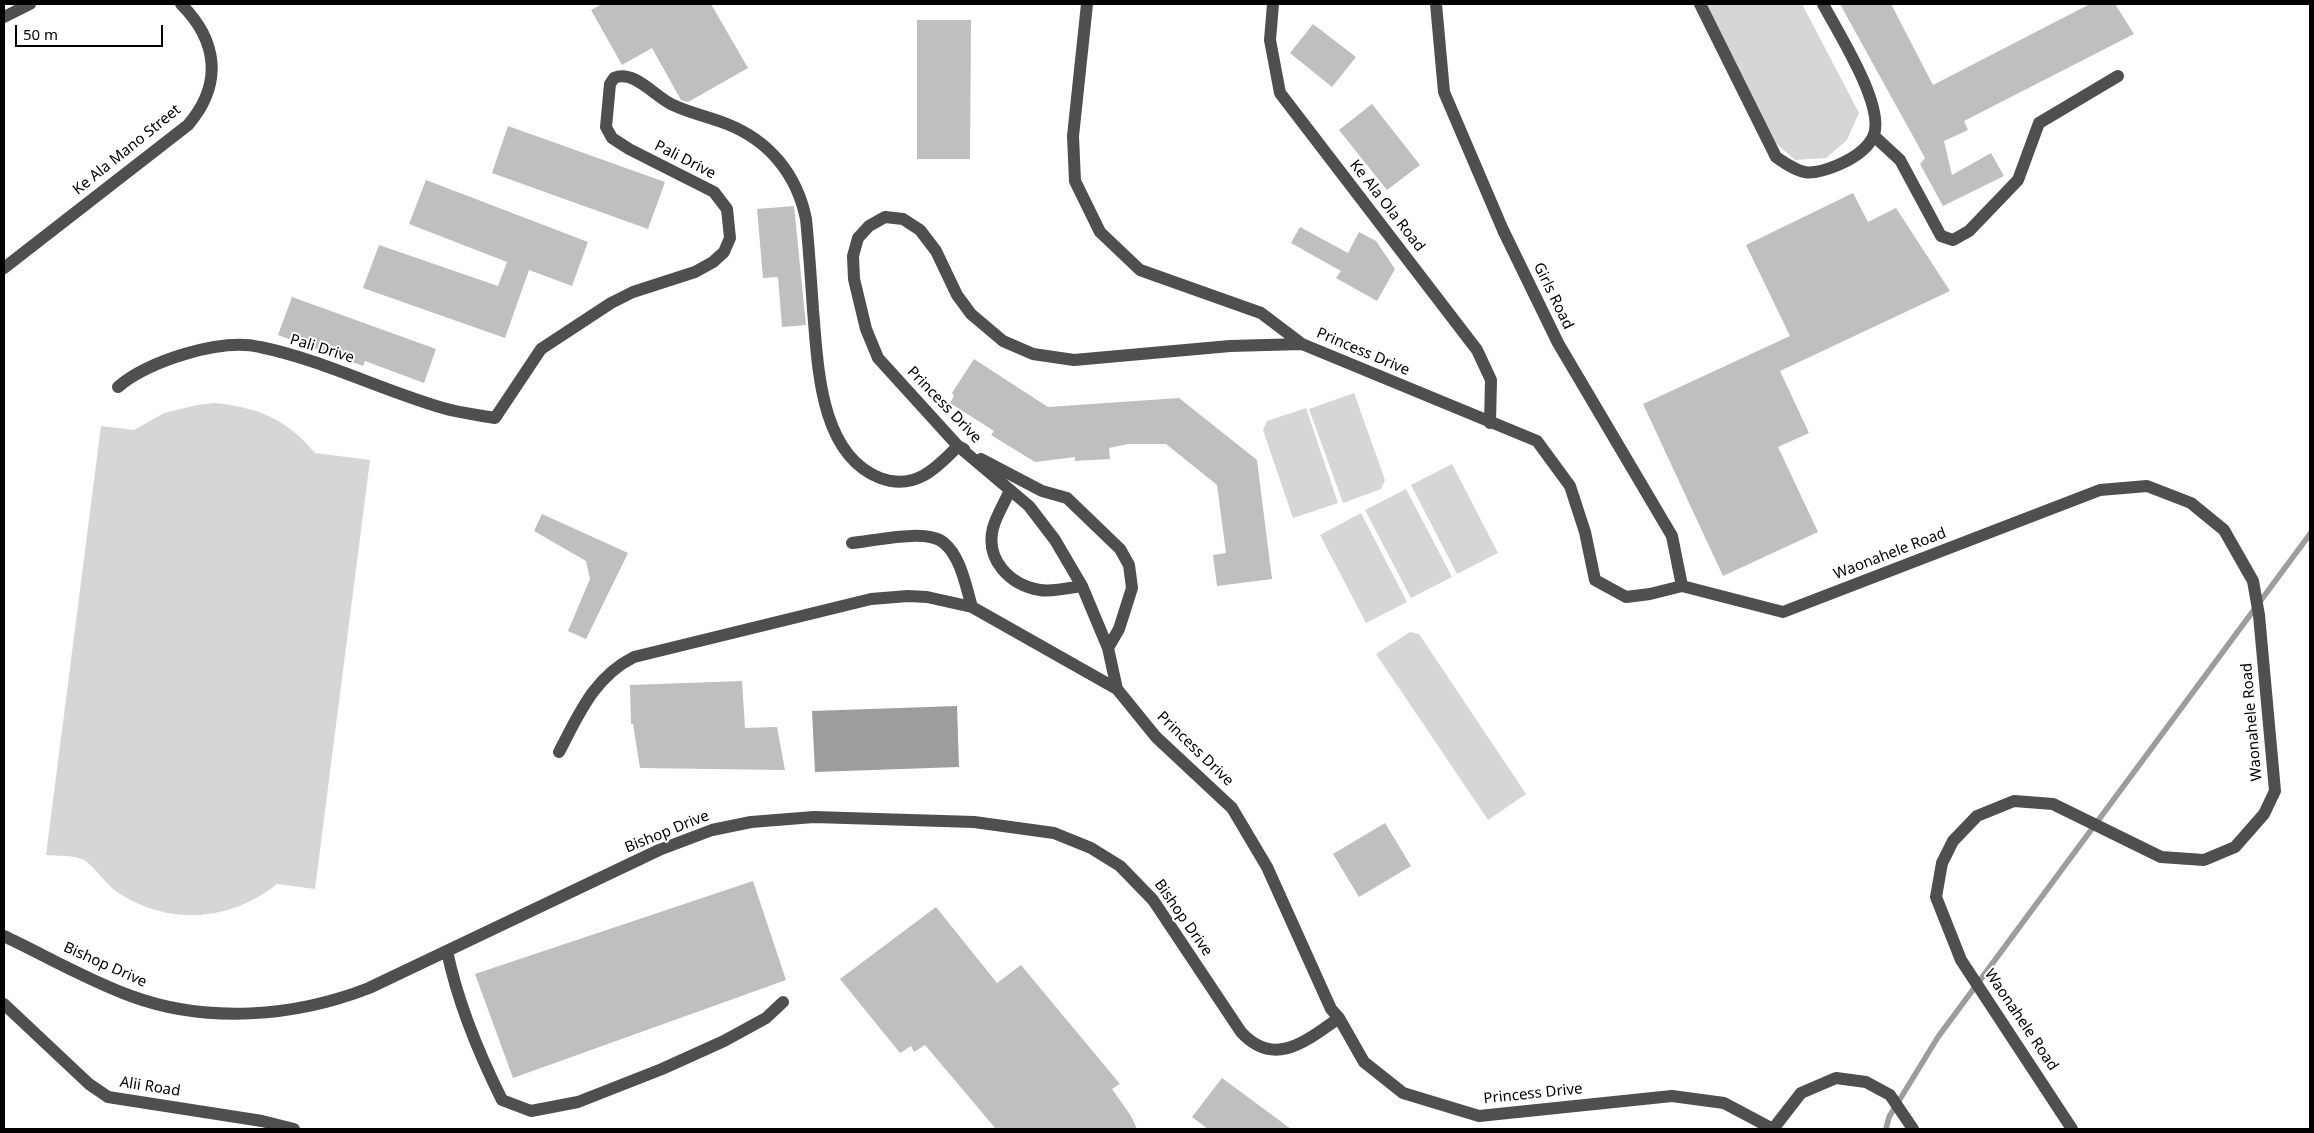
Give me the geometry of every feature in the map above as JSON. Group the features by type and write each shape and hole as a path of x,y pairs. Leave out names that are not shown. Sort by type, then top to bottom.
{"street":[{"path":"4,17 30,4"},
{"name":"Ke Ala Mano Street","path":"4,268 188,125 202,106 211,84 211,54 202,30 181,4"},
{"path":"1087,4 1073,136 1076,181 1100,232 1140,270 1261,313 1302,344"},
{"name":"Ke Ala Ola Road","path":"1274,4 1270,40 1280,93 1477,350 1491,380 1490,423"},
{"name":"Girls Road","path":"1436,4 1444,92 1502,230 1558,343 1672,536 1682,586"},
{"path":"1700,4 1776,157 1793,169 1815,174 1856,158 1874,136 1874,111 1867,86 1823,4"},
{"name":"Pali Drive","path":"118,387 130,376 155,365 202,350 235,345 259,346 355,376 444,409 495,418 541,349 612,303 633,292 695,272 713,262 724,252 730,238 727,209 714,192 628,149 612,138 606,127 610,84 618,76 626,76 634,78 673,105 730,125 775,156 787,169 802,201 806,219 818,367 823,397 830,420 846,450 874,475 899,482 912,482 924,477 941,464 958,446"},
{"path":"1874,136 1900,160 1941,236 1953,240 1969,231 2018,180 2039,123 2118,76"},
{"name":"Princess Drive","path":"1682,586 1650,594 1626,596 1595,580 1585,532 1570,486 1537,441 1302,344 1230,346 1074,360 1033,354 1003,341 970,314 957,295 936,251 920,230 903,220 885,218 869,226 858,238 853,256 854,279 866,328 878,358 958,446 1029,506 1055,540 1082,586 1108,648 1117,689 1156,737 1232,808 1267,867 1335,1014 1364,1062 1403,1093 1479,1116 1672,1096 1724,1104 1773,1129"},
{"path":"958,446 1042,491 1067,498 1120,549 1129,565 1132,588 1119,629 1108,648"},
{"name":"Waonahele Road","path":"1682,586 1783,612 2100,490 2147,486 2191,503 2224,530 2253,581 2259,615 2275,791 2264,814 2235,847 2204,860 2161,857 2053,804 2014,801 1977,816 1953,841 1942,863 1936,897 1961,960 2072,1129"},
{"path":"1010,490 992,528 992,552 1003,572 1021,585 1041,590 1082,586"},
{"path":"852,543 911,537 938,539 945,544 958,564 972,607"},
{"path":"559,752 596,685 621,663 634,657 871,599 908,596 927,597 972,607 1117,689"},
{"name":"Bishop Drive","path":"4,936 131,996 171,1006 233,1013 279,1011 337,1000 369,988 659,850 703,833 732,825 814,817 974,822 1054,833 1091,848 1120,866 1153,900 1241,1032 1252,1042 1266,1048 1288,1049 1301,1044 1335,1014"},
{"path":"447,951 453,978 479,1054 502,1100 531,1111 578,1102 662,1069 732,1037 766,1018 783,1002"},
{"name":"Alii Road","path":"4,1004 89,1084 108,1097 262,1121 294,1129"},
{"path":"1773,1129 1801,1093 1836,1078 1866,1082 1890,1095 1913,1129"}],"shaded area":[{"path":"1706,4 1802,4 1859,113 1847,140 1826,158 1795,160 1771,139"},
{"path":"1354,393 1385,480 1381,489 1343,503 1309,409"},
{"path":"214,403 244,408 270,417 293,431 315,453 370,460 315,889 277,884 240,906 221,912 180,915 140,904 120,894 80,858 46,855 101,426 134,430 164,413"},
{"path":"1306,408 1338,503 1293,518 1263,430 1267,421"},
{"path":"1452,464 1498,553 1457,574 1411,485"},
{"path":"1406,489 1452,577 1411,598 1365,510"},
{"path":"1361,513 1407,602 1366,623 1320,535"},
{"path":"1410,632 1419,634 1526,794 1488,820 1376,654"},
{"path":"957,706 959,767 815,772 812,711"}],"building":[{"path":"602,4 711,4 748,68 688,102 681,100 652,48 622,65 591,10"},
{"path":"1840,4 1891,4 1933,85 2090,4 2115,4 2134,34 1964,121 1968,130 1944,141 1952,175 1991,153 2004,176 1943,206 1920,164 1925,158"},
{"path":"917,20 971,20 970,159 917,159"},
{"path":"1313,24 1356,57 1332,87 1290,53"},
{"path":"1372,104 1420,165 1387,190 1339,130"},
{"path":"508,126 665,182 648,229 492,173"},
{"path":"426,180 588,242 572,286 529,270 505,338 363,288 379,245 498,286 507,262 409,224"},
{"path":"1853,193 1868,222 1896,208 1950,291 1780,371 1809,433 1778,447 1818,532 1723,576 1643,404 1790,336 1746,245"},
{"path":"794,206 806,325 782,327 778,277 763,278 757,209"},
{"path":"1300,227 1348,253 1359,232 1376,241 1395,269 1377,301 1336,278 1341,271 1291,243"},
{"path":"292,297 436,349 424,383 365,361 363,366 278,335"},
{"path":"974,359 1048,407 1179,398 1257,460 1272,579 1217,586 1213,555 1226,553 1217,485 1166,444 1128,444 1109,448 1110,459 1075,461 1075,457 1035,462 991,435 994,431 950,403 954,396 952,393"},
{"path":"542,514 628,553 586,639 568,631 590,579 586,561 534,531"},
{"path":"742,681 745,728 777,727 785,770 640,768 633,724 631,724 630,685"},
{"path":"1385,823 1411,866 1359,897 1333,854"},
{"path":"753,881 786,980 513,1078 475,974"},
{"path":"936,907 997,983 1021,965 1120,1084 1112,1089 1131,1116 1137,1129 996,1129 925,1045 914,1052 911,1046 900,1053 840,979"},
{"path":"1222,1078 1291,1129 1208,1129 1192,1117"}],"waterway":[{"path":"1886,1129 1889,1117 1938,1037 2310,534"}]}
